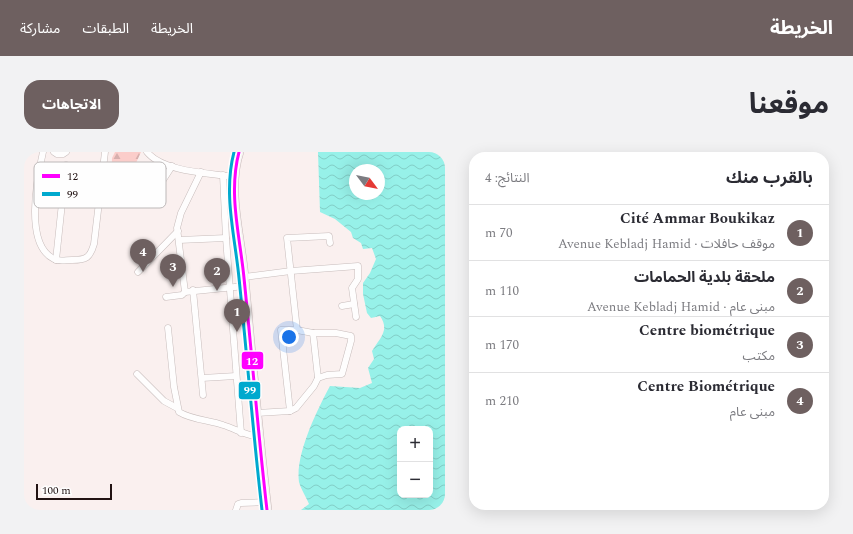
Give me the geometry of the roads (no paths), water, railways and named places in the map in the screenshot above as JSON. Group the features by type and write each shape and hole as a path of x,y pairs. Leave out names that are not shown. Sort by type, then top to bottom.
{"main road":[{"path":"239,152 233,191 245,282 258,437 266,506"}],"street":[{"path":"41,162 43,152"},
{"path":"54,152 57,154 63,154 66,152"},
{"path":"104,162 105,152"},
{"path":"147,152 160,162"},
{"path":"166,164 234,177"},
{"path":"166,175 172,166"},
{"path":"185,292 178,222 201,172"},
{"path":"223,175 226,238 231,287 241,432"},
{"path":"35,208 35,233 39,244 52,258 56,260 83,260 91,252 94,244 98,208"},
{"path":"56,260 61,208"},
{"path":"138,272 178,231"},
{"path":"297,330 287,238 329,236 330,243"},
{"path":"179,240 226,238"},
{"path":"166,297 182,295 185,292 193,290 231,287 245,282 291,271 358,266 358,279 352,288 356,317"},
{"path":"193,290 203,396"},
{"path":"342,306 354,304"},
{"path":"168,328 177,408"},
{"path":"290,411 281,330 297,330 313,333 336,333 351,336 342,374 327,375 318,378"},
{"path":"257,413 290,411 296,408 314,386 318,378 313,333"},
{"path":"137,374 164,401 177,408 179,412 184,415 223,425 247,435 258,437"},
{"path":"202,378 236,376"},
{"path":"236,510 238,504 241,503 266,506"}],"water":[{"path":"318,152 445,152 445,510 301,510 309,504 299,482 300,459 308,433 319,407 330,386 360,388 372,383 368,368 374,359 372,351 381,338 384,330 383,321 380,316 371,318 367,313 363,294 363,283 370,273 376,259 372,248 363,249 361,243 353,238 351,232 335,219 320,212"}],"place":[{"name":"Centre Biométrique","path":"143,272"},
{"name":"Centre biométrique","path":"173,287"},
{"name":"ملحقة بلدية الحمامات","path":"217,291"},
{"name":"Cité Ammar Boukikaz","path":"237,332"}]}
